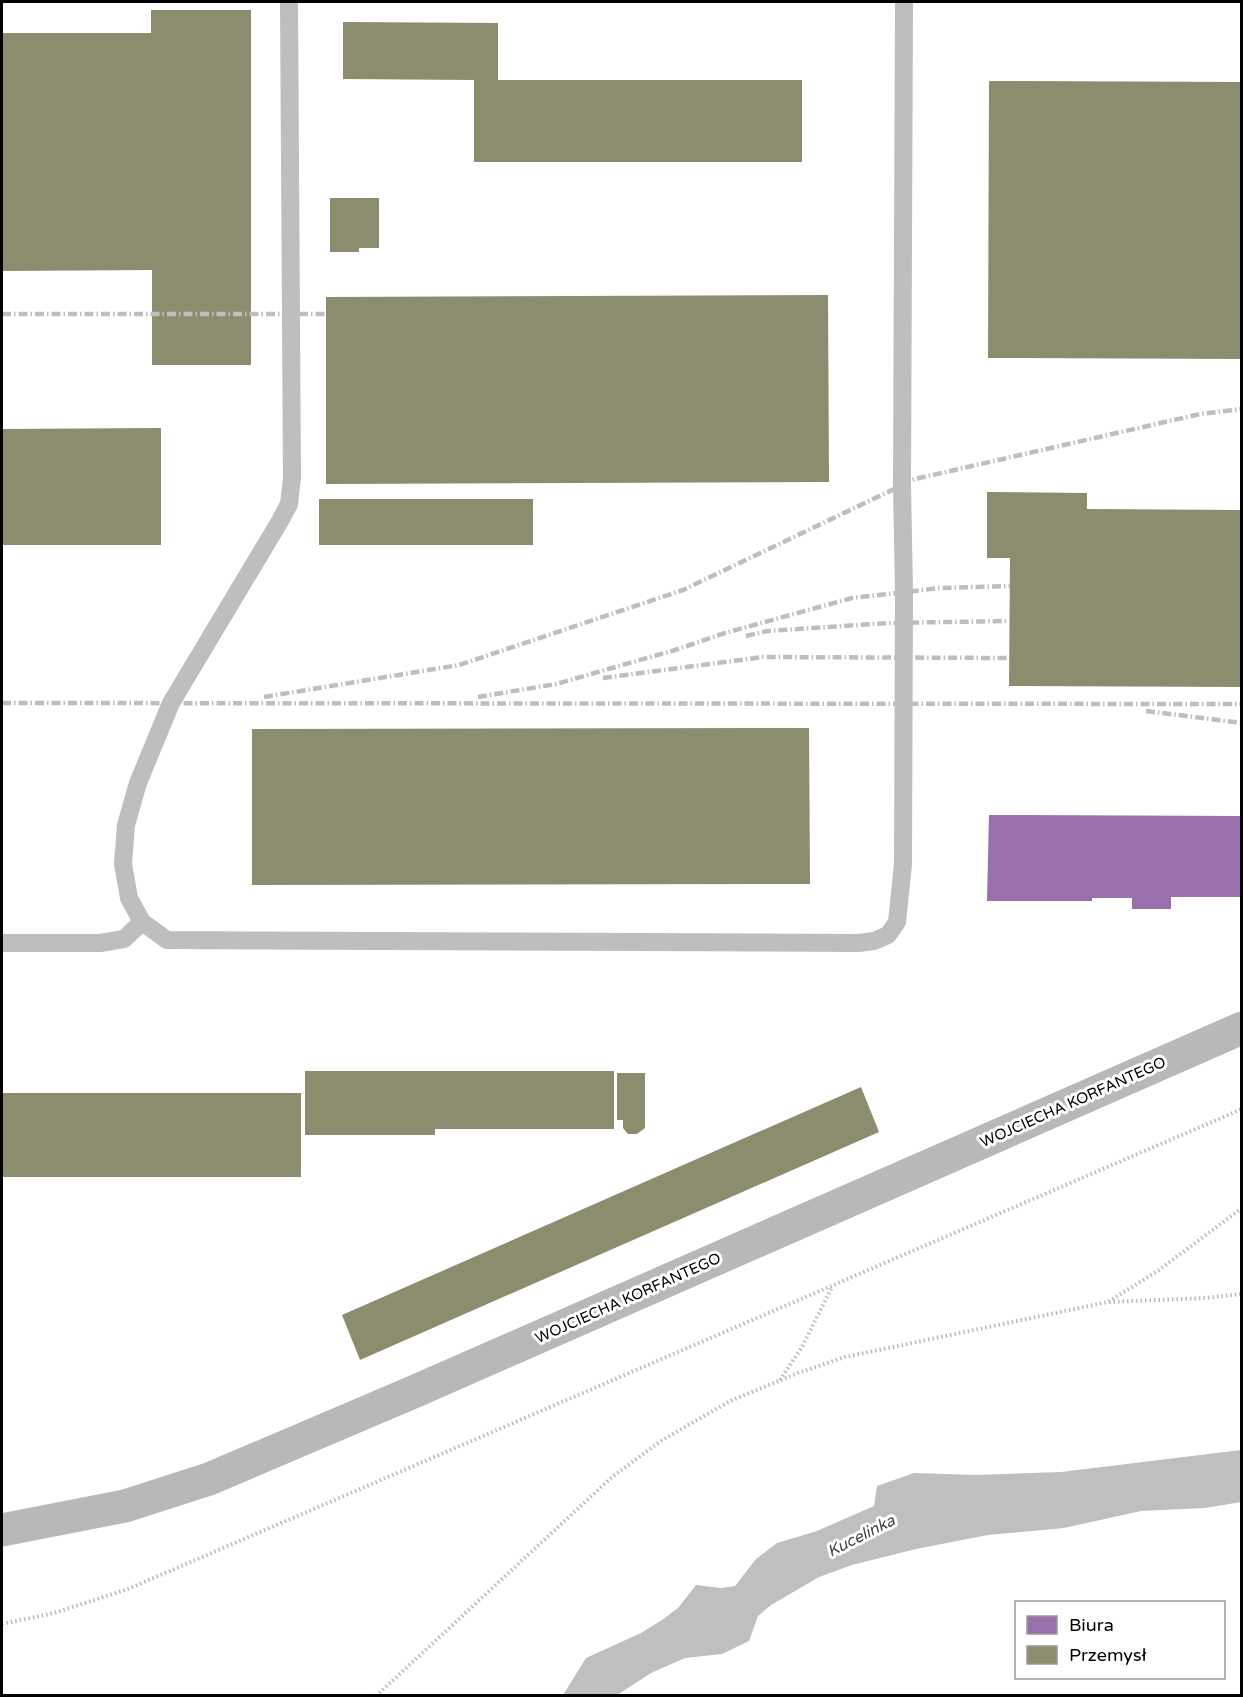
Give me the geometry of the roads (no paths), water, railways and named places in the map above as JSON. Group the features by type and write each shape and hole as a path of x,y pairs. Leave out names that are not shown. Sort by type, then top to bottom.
{"street":[{"name":"WOJCIECHA KORFANTEGO","path":"2,1530 125,1506 209,1479 418,1390 1242,1028"}],"lane":[{"path":"288,2 292,478 289,504 171,703 138,783 126,825 123,864 129,898 142,922 167,940 858,943 874,941 888,935 897,922 903,864 904,2"},
{"path":"2,943 100,943 124,939 142,922"}],"water":[{"name":"Kucelinka","path":"1241,1450 1241,1502 1205,1508 1141,1511 1064,1528 988,1535 916,1549 852,1565 819,1577 771,1605 758,1616 749,1641 722,1654 685,1658 651,1673 617,1695 563,1695 586,1658 641,1633 662,1620 678,1608 696,1585 721,1588 735,1586 756,1559 777,1543 817,1531 874,1506 877,1486 914,1473 976,1475 1061,1472"}],"railway":[{"path":"2,314 326,314"},
{"path":"264,697 459,665 683,590 915,479 1200,414 1242,409"},
{"path":"478,697 556,684 675,650 725,633 852,598 940,588 1010,586"},
{"path":"746,636 767,631 889,623 1009,621"},
{"path":"603,678 763,657 1009,658"},
{"path":"2,703 1242,704"},
{"path":"1146,711 1242,723"}]}
